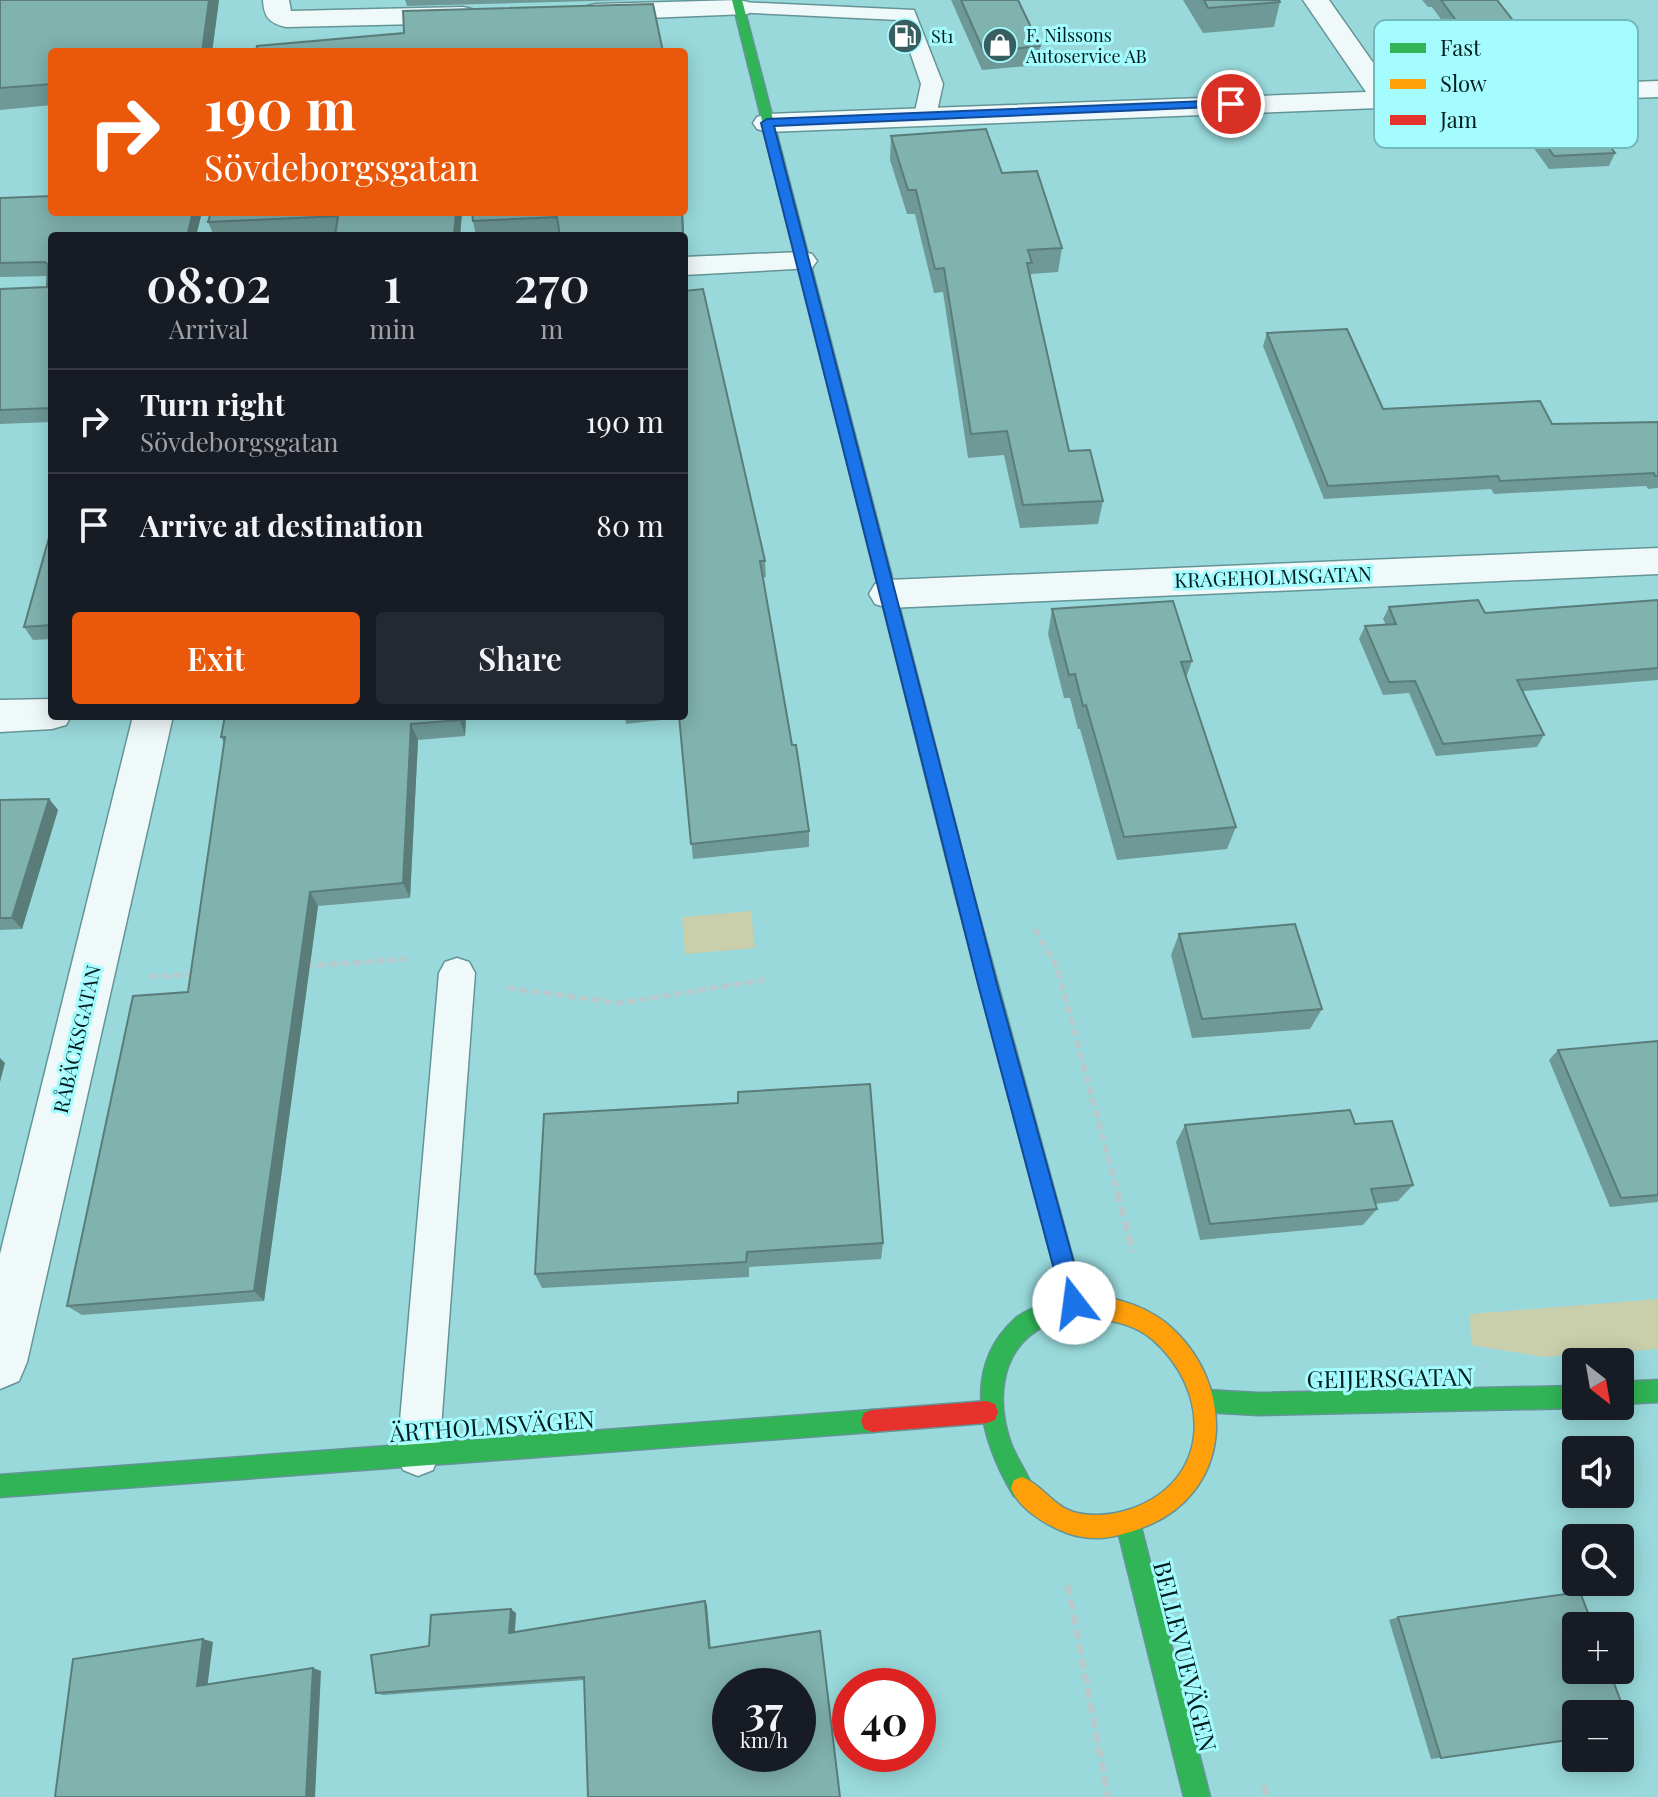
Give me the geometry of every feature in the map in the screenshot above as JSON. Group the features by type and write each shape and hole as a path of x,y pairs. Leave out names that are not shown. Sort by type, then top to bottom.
{"street":[{"path":"276,0 277,14 294,20 493,15"},
{"path":"1316,0 1374,84"},
{"path":"572,12 738,4 988,988 1074,1303"},
{"path":"1638,90 1658,89"},
{"path":"767,123 1374,98"},
{"path":"688,266 801,261"},
{"name":"KRAGEHOLMSGATAN","path":"888,594 1658,561"},
{"path":"0,716 48,714"},
{"name":"RÅBÄCKSGATAN","path":"0,1362 152,720"},
{"path":"1074,1303 1097,1303 1122,1309 1159,1328 1187,1360 1205,1401 1207,1442 1194,1480 1168,1509 1129,1527 1100,1529 1066,1521 1035,1502 1011,1476 995,1445 987,1412 991,1378 1003,1348 1024,1324 1051,1309 1074,1303"},
{"path":"1634,1392 1658,1391"},
{"name":"GEIJERSGATAN","path":"1205,1401 1258,1404 1562,1397"},
{"name":"ÄRTHOLMSVÄGEN","path":"0,1486 987,1412"},
{"name":"BELLEVUEVÄGEN","path":"1129,1527 1197,1797"}],"lane":[{"path":"738,4 907,14 932,84 925,116"},
{"path":"418,1455 457,973"}],"path":[{"path":"1060,1019 1071,1017"},
{"path":"1055,1513 1108,1797"}],"green space":[{"path":"751,911 755,948 685,954 682,917"},
{"path":"1658,1299 1658,1349 1562,1348 1562,1356 1544,1357 1471,1345 1470,1314"}],"building":[{"path":"0,0 209,0 203,48 48,48 48,84 0,88"},
{"path":"961,0 1018,0 1040,46 984,52"},
{"path":"1204,0 1279,0 1280,2 1208,8"},
{"path":"1441,0 1497,0 1513,20 1456,20"},
{"path":"653,4 662,48 257,48 404,33 403,11"},
{"path":"986,129 1002,173 1037,171 1062,248 1028,250 1032,263 1027,263 1069,451 1090,450 1103,501 1023,505 1007,431 971,434 944,268 935,269 916,190 908,190 891,136"},
{"path":"1548,148 1611,148 1615,153 1554,156"},
{"path":"48,196 48,216 192,216 188,232 48,232 48,265 45,262 0,263 0,198"},
{"path":"210,216 338,216 208,222"},
{"path":"338,216 456,216 454,232 336,232"},
{"path":"472,216 682,216 683,232 559,232 557,217 473,221"},
{"path":"48,265 48,408 0,410 0,289 47,287"},
{"path":"703,289 765,561 760,561 792,745 796,745 809,831 691,844 679,720 688,720 688,291"},
{"path":"1347,329 1383,409 1540,401 1552,424 1658,422 1658,476 1654,473 1500,481 1498,476 1328,486 1267,333"},
{"path":"48,541 48,625 24,627"},
{"path":"1478,600 1485,613 1658,600 1658,668 1517,680 1544,735 1443,744 1415,681 1389,682 1365,626 1396,624 1389,607"},
{"path":"1173,601 1192,661 1181,662 1236,827 1124,837 1086,705 1083,706 1075,674 1069,675 1052,609"},
{"path":"224,720 460,720 411,724 403,883 310,892 254,1291 67,1306 133,996 188,992 225,737 221,737"},
{"path":"49,799 12,918 0,918 0,800"},
{"path":"1295,924 1322,1009 1202,1019 1179,934"},
{"path":"1658,1041 1658,1195 1621,1198 1558,1050"},
{"path":"870,1084 883,1243 747,1252 746,1262 535,1274 544,1114 738,1103 738,1092"},
{"path":"1350,1110 1355,1124 1392,1121 1413,1185 1371,1189 1377,1209 1210,1224 1185,1125"},
{"path":"1562,1594 1582,1596 1588,1612 1562,1612 1562,1684 1614,1684 1620,1700 1562,1700 1562,1741 1441,1758 1398,1617"},
{"path":"705,1601 709,1648 820,1631 832,1731 832,1772 837,1772 840,1797 588,1797 584,1677 376,1693 371,1655 429,1646 431,1615 511,1609 509,1633"},
{"path":"203,1639 197,1686 313,1668 306,1797 55,1797 73,1659"}],"traffic: fast":[{"path":"737,0 883,574"},
{"path":"964,893 1074,1303"},
{"path":"1022,1488 1010,1469 994,1427 992,1384 997,1363 1008,1344 1029,1322 1074,1303"},
{"path":"1634,1392 1658,1391"},
{"path":"1205,1401 1258,1404 1562,1397"},
{"path":"0,1486 872,1421"},
{"path":"1129,1527 1197,1797"}],"traffic: slow":[{"path":"883,574 964,893"},
{"path":"1022,1488 1046,1510 1071,1523 1087,1526 1120,1524 1153,1512 1179,1494 1196,1470 1205,1443 1206,1413 1199,1384 1183,1356 1160,1332 1130,1314 1074,1303"}],"traffic: jam":[{"path":"872,1421 987,1412"}],"place":[{"name":"St1","path":"905,36"},
{"name":"F. Nilssons Autoservice AB","path":"1000,45"}],"route":[{"path":"1074,1303 988,988 767,123 1231,104"}]}
